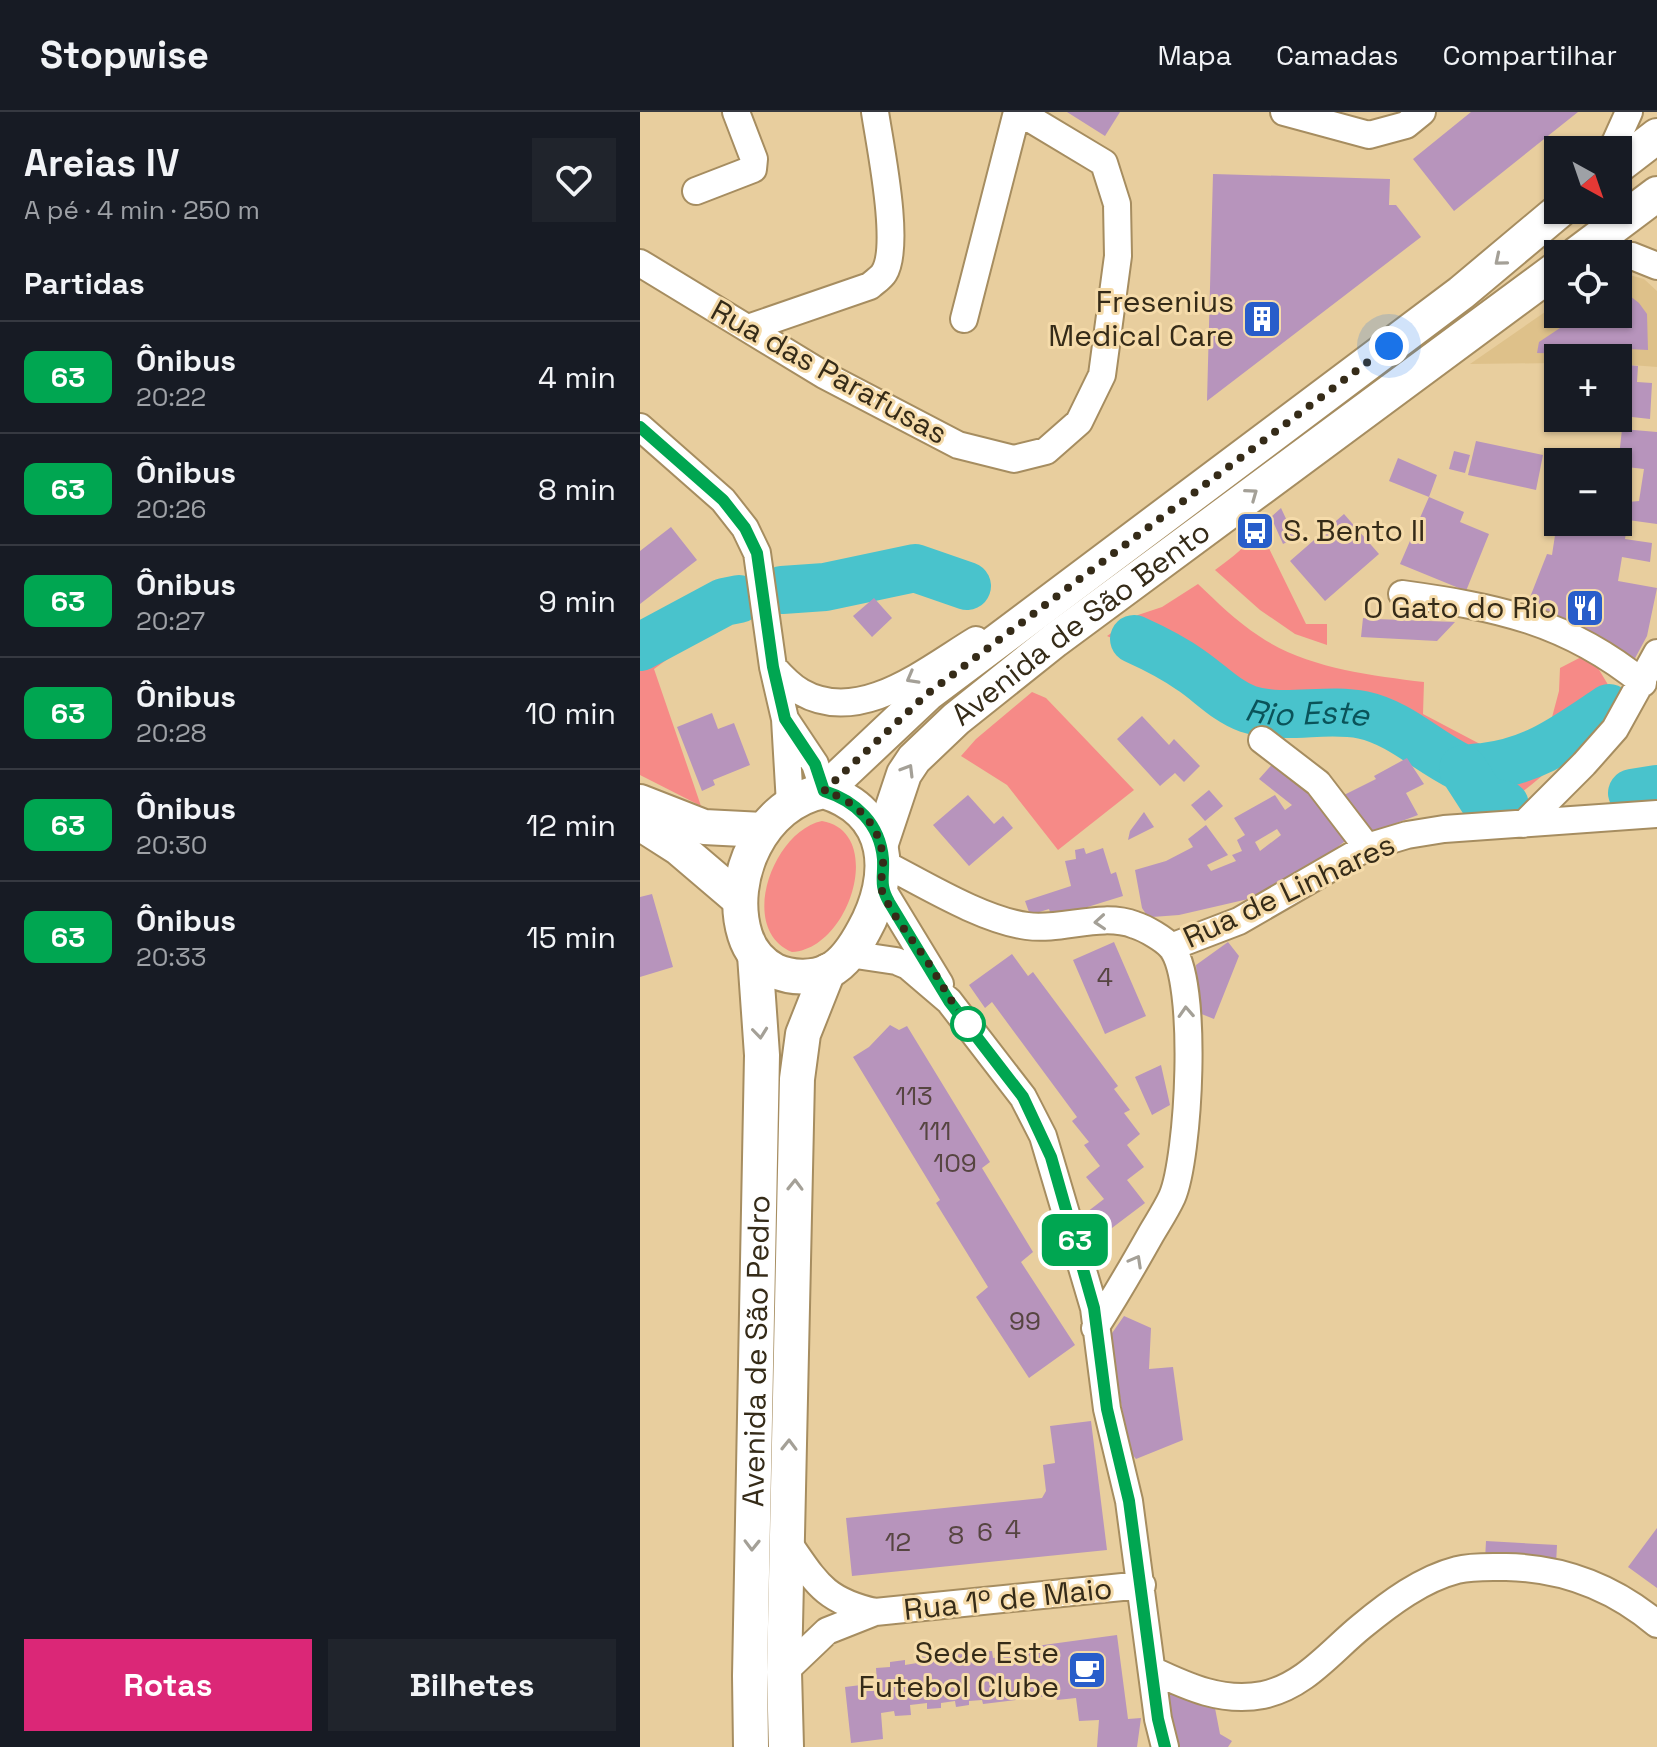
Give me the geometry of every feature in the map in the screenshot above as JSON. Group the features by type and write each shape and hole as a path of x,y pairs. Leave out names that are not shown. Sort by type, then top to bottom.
{"main road":[{"path":"1632,155 1657,136"},
{"path":"1596,240 1657,194"},
{"name":"Avenida de São Bento","path":"824,791 927,694 1461,293 1544,223"},
{"name":"Avenida de São Bento","path":"882,864 904,774 914,759 956,719 1055,640 1544,278"},
{"path":"824,791 843,798 870,821 882,864"},
{"name":"Avenida de São Pedro","path":"751,1747 762,1067 755,955 749,947 740,919 740,900 748,864 763,830 790,804 824,791"},
{"path":"640,802 704,827"},
{"path":"648,836 704,827 763,830"},
{"path":"648,836 740,900"},
{"name":"Avenida de São Pedro","path":"786,1747 784,1672 797,1079 803,1034 839,963 871,917 882,864"},
{"path":"755,955 771,969 785,975 813,976 839,963"}],"street":[{"path":"696,191 753,169 754,159 736,112"},
{"path":"748,328 870,286 884,274 889,255 889,215 875,112"},
{"path":"964,319 1018,112"},
{"name":"Rua das Parafusas","path":"640,263 824,375 958,445 1014,459 1046,451 1079,422 1102,375 1118,256 1117,204 1104,163 1018,112"},
{"path":"1284,112 1369,135 1406,125 1422,112"},
{"path":"1618,136 1629,112"},
{"path":"1632,256 1657,266"},
{"path":"640,427 723,500 745,528 757,553 773,667 785,719 790,804"},
{"path":"1402,594 1492,607 1522,617 1586,643 1614,659 1643,683"},
{"path":"773,667 799,691 817,699 848,704 865,701 880,696 1053,598"},
{"path":"1524,824 1615,729 1657,653"},
{"path":"785,719 815,764 824,791"},
{"path":"1262,740 1318,783 1367,847"},
{"name":"Rua de Linhares","path":"1171,947 1239,921 1367,847 1407,835 1444,829 1657,814"},
{"path":"882,864 1007,922 1029,926 1122,921 1138,925 1171,947 1180,967 1187,1024 1183,1157 1172,1197 1095,1328"},
{"path":"882,864 949,1001 1023,1097 1043,1136 1090,1294 1107,1409 1129,1501 1158,1719 1165,1747"},
{"path":"839,963 896,961 908,966 949,1001"},
{"name":"Rua 1º de Maio","path":"787,1541 830,1596 841,1603 875,1612"},
{"path":"1152,1670 1182,1684 1224,1697 1265,1695 1304,1677 1361,1627 1415,1588 1457,1570 1487,1567 1524,1568 1581,1579 1618,1596 1657,1624"},
{"name":"Rua 1º de Maio","path":"784,1672 827,1631 875,1612 1142,1585"},
{"path":"1150,1747 1158,1719"}],"shaded area":[{"path":"1632,276 1644,279 1657,291 1657,367 1632,365 1632,344 1544,344 1544,363 1470,364 1544,313 1544,328 1632,328"},
{"path":"1258,526 1306,624 1327,624 1327,645 1295,634 1260,610 1215,570 1245,545"},
{"path":"1198,584 1251,630 1297,656 1338,668 1424,682 1423,714 1499,754 1547,736 1559,691 1560,668 1589,653 1610,688 1612,705 1540,778 1508,802 1485,811 1466,811 1458,789 1357,724 1279,722 1259,731 1224,717 1141,651 1107,636 1138,615 1162,607"},
{"path":"741,606 743,615 688,644 654,669 701,806 640,775 640,661 720,614"},
{"path":"1032,692 1046,698 1134,790 1058,850 1007,785 961,756 976,739"},
{"path":"822,821 841,830 852,846 856,866 853,890 844,912 830,932 813,946 792,952 775,940 767,923 764,903 768,882 776,861 789,842 804,829"}],"building":[{"path":"1067,112 1120,112 1105,136"},
{"path":"1471,112 1578,112 1544,136 1544,139 1454,211 1413,159"},
{"name":"Fresenius Medical Care","path":"1213,174 1390,179 1389,205 1396,205 1421,237 1207,401"},
{"path":"1632,298 1647,314 1648,350 1632,349 1632,344 1544,344 1544,353 1537,353 1539,342 1560,328 1632,328"},
{"path":"1632,365 1638,366 1637,382 1652,383 1650,419 1632,417"},
{"path":"1622,432 1657,432 1657,524 1632,521 1632,502 1639,501 1644,469 1632,468 1632,448 1620,448"},
{"path":"1476,441 1543,455 1536,490 1468,475"},
{"path":"1454,451 1470,455 1465,473 1449,469"},
{"path":"1398,458 1437,475 1429,497 1389,481"},
{"path":"1429,497 1464,512 1460,522 1489,534 1466,591 1400,564"},
{"path":"1281,508 1295,538 1283,544 1271,517"},
{"path":"1344,514 1379,554 1325,601 1290,561"},
{"path":"671,527 697,560 640,604 640,551"},
{"path":"1555,536 1625,536 1625,539 1652,543 1650,562 1622,557 1618,581 1657,588 1647,636 1633,662 1606,646 1607,640 1525,610 1547,554 1552,555"},
{"path":"874,598 892,618 872,637 853,616"},
{"path":"1363,618 1455,622 1437,641 1361,637"},
{"path":"712,713 718,729 734,723 750,765 713,780 715,785 702,791 677,727"},
{"path":"1142,716 1169,745 1174,739 1200,766 1184,782 1175,773 1160,786 1117,739"},
{"path":"1407,758 1424,784 1406,793 1418,815 1364,835 1338,798 1376,779 1374,776"},
{"path":"1275,761 1312,791 1349,838 1307,871 1257,897 1179,915 1152,917 1146,914 1142,908 1135,870 1166,861 1193,847 1188,839 1206,825 1228,855 1207,865 1211,871 1236,861 1232,855 1242,851 1237,840 1245,835 1234,818 1275,795 1285,810 1292,805 1259,779","holes":["1277,829 1281,835 1260,851 1255,842"]},
{"path":"1209,790 1223,806 1205,821 1191,805"},
{"path":"968,795 994,824 1003,816 1013,828 969,866 933,825"},
{"path":"1144,812 1154,827 1128,840 1130,831"},
{"path":"1084,848 1086,854 1103,848 1111,874 1116,872 1123,896 1052,918 1049,909 1030,915 1025,901 1071,886 1065,861 1076,859 1075,850"},
{"path":"652,894 673,967 640,977 640,897"},
{"path":"1114,942 1146,1016 1105,1034 1073,960"},
{"path":"1228,942 1239,956 1214,1019 1199,1013 1196,965"},
{"path":"1012,954 1028,976 1033,972 1118,1086 1114,1089 1130,1110 1124,1113 1140,1134 1127,1145 1144,1167 1127,1180 1145,1203 1104,1234 1087,1212 1104,1199 1086,1177 1100,1166 1084,1145 1089,1142 1072,1121 1077,1117 992,1002 985,1008 969,985"},
{"path":"890,1025 899,1030 907,1026 990,1162 982,1168 1033,1252 1021,1262 1075,1345 1029,1378 976,1297 988,1287 936,1203 940,1200 853,1057 869,1047"},
{"path":"1161,1065 1170,1105 1152,1115 1135,1077"},
{"path":"1124,1316 1151,1328 1149,1369 1173,1367 1183,1440 1136,1459 1129,1451 1110,1336"},
{"path":"1091,1421 1107,1550 852,1576 846,1518 1042,1498 1046,1491 1043,1465 1055,1463 1050,1426"},
{"path":"1657,1528 1657,1588 1628,1567"},
{"path":"1486,1541 1557,1545 1556,1564 1485,1560"},
{"path":"1117,1635 1128,1719 1141,1718 1137,1747 1097,1747 1099,1720 1079,1721 1076,1698 1057,1700 1056,1696 1041,1697 1041,1691 1015,1694 1016,1700 983,1704 982,1700 969,1701 969,1705 956,1707 955,1701 941,1703 941,1708 927,1709 927,1703 910,1705 911,1715 895,1716 894,1711 881,1713 883,1739 851,1743 845,1687 877,1683 876,1668 890,1667 890,1662 905,1660 905,1665 917,1663 917,1657 935,1655 936,1662 951,1660 950,1655 963,1654 964,1660 978,1658 977,1652 992,1651 993,1658 1008,1656 1008,1650 1021,1648 1022,1654 1037,1652 1036,1646"},
{"path":"1167,1686 1214,1703 1220,1734 1232,1741 1228,1747 1179,1747"}],"waterway":[{"name":"Rio Este","path":"782,590 825,587 915,568 967,586"},
{"name":"Rio Este","path":"640,647 724,602 739,599"},
{"name":"Rio Este","path":"1134,639 1178,662 1240,706 1276,714 1334,712 1363,715 1389,724 1465,768 1502,764 1535,753 1609,708"},
{"path":"1463,769 1483,800 1505,805"},
{"name":"Rio Este","path":"1632,793 1657,789"}],"bus line":[{"name":"63","path":"640,427 723,500 745,528 757,553 773,667 785,719 815,764 824,791 843,798 870,821 881,843 881,887 889,902 949,1001 1023,1097 1043,1136 1094,1308 1107,1409 1129,1501 1158,1719 1165,1747"}],"place":[{"name":"Fresenius Medical Care","path":"1262,319"},
{"name":"S. Bento II","path":"1255,531"},
{"name":"O Gato do Rio","path":"1585,608"},
{"name":"Sede Este Futebol Clube","path":"1087,1670"}],"route":[{"path":"968,1024 949,1001 881,887 881,843 870,821 843,798 824,791 927,694 1389,346"}]}
